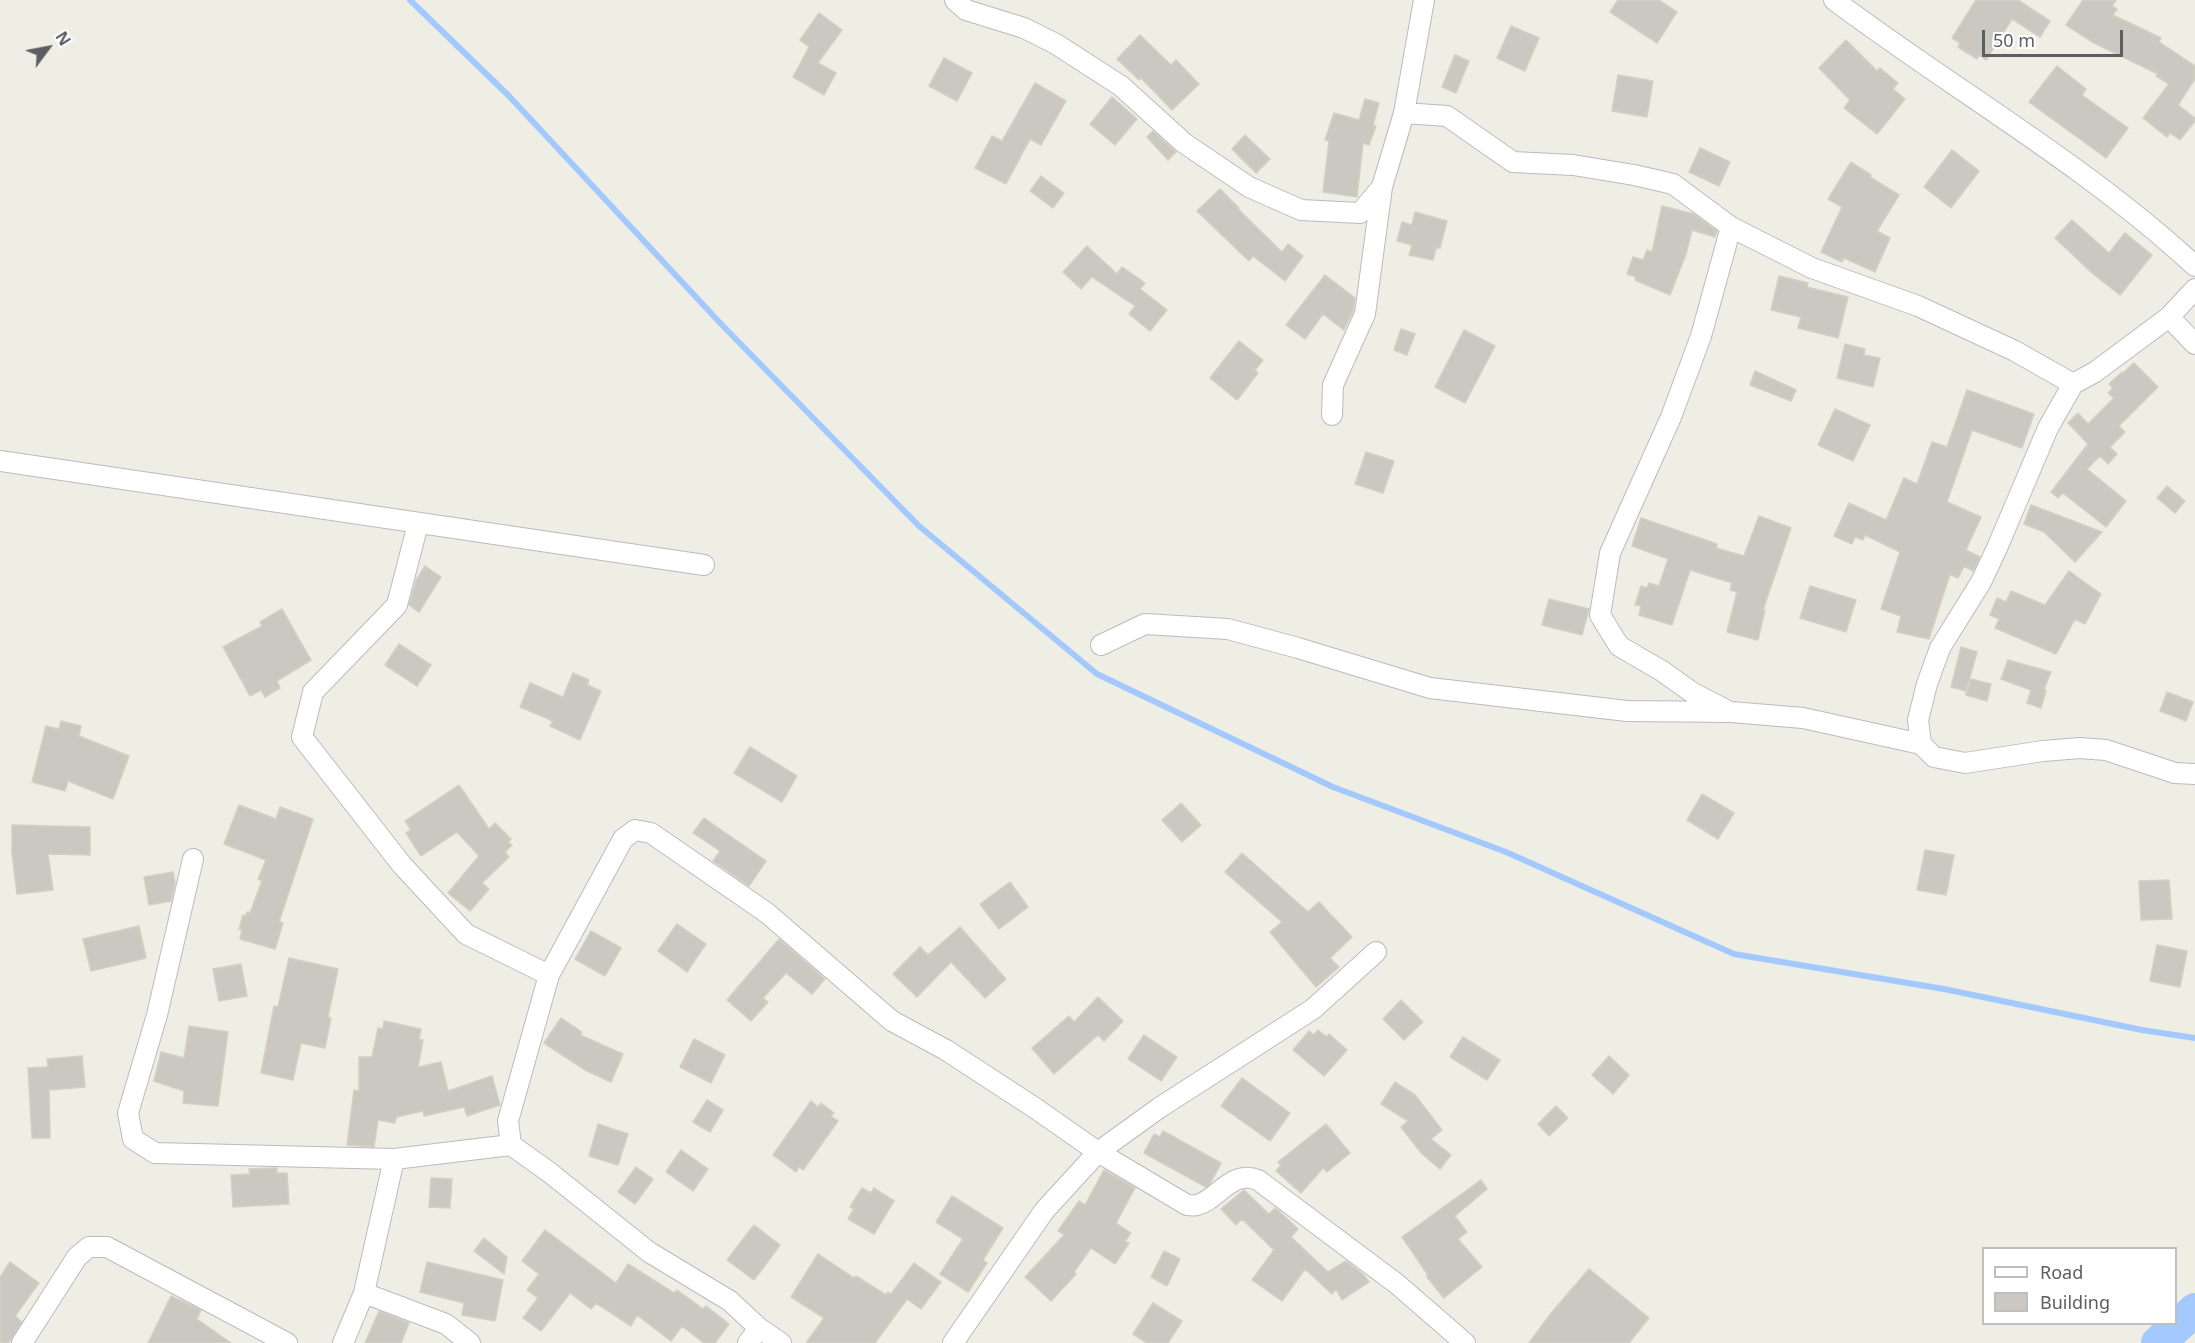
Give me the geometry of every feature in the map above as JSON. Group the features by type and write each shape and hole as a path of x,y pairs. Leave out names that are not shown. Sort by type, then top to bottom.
{"street":[{"path":"955,0 966,10 1024,28 1056,44 1121,86 1184,142 1249,187 1301,210 1360,213 1382,187"},
{"path":"1332,415 1334,385 1365,314 1382,187 1404,113 1424,0"},
{"path":"1834,0 2018,127 2156,230 2195,266"},
{"path":"1404,113 1447,116 1514,162 1573,165 1673,184 1731,227 1812,268 1929,311 2015,351 2073,384"},
{"path":"1731,227 1701,336 1671,417 1610,553 1600,615 1619,646 1662,671 1693,693 1731,712"},
{"path":"2195,289 2169,317 2095,372 2073,384 2048,428 1981,582 1940,648 1927,684 1918,720 1922,744 1934,757 1965,763 2043,751 2080,748 2106,750 2175,773 2195,774"},
{"path":"2169,317 2195,344"},
{"path":"0,461 704,565"},
{"path":"418,524 397,605 313,693 302,737 402,865 466,934 549,975"},
{"path":"1101,645 1145,624 1228,629 1430,688 1627,711 1731,712 1803,718 1922,744"},
{"path":"511,1145 508,1121 549,975 622,839 635,830 651,833 767,913 892,1021 956,1056 1035,1107 1098,1152 1187,1205 1198,1205 1236,1180 1249,1176 1258,1180 1397,1284 1465,1343"},
{"path":"193,859 157,1015 128,1113 133,1139 154,1153 394,1159 511,1145 650,1252 730,1301 754,1336 781,1343"},
{"path":"953,1343 1044,1211 1098,1152 1159,1108 1312,1009 1376,952"},
{"path":"343,1343 364,1293 394,1159"},
{"path":"22,1343 77,1257 89,1247 107,1247 287,1343"},
{"path":"364,1293 446,1324 470,1343"}],"building":[{"path":"1618,0 1659,0 1677,12 1657,43 1610,12"},
{"path":"1976,0 2018,0 2050,21 2040,37 2012,19 1986,60 1979,55 1977,59 1958,47 1960,43 1952,38"},
{"path":"2083,0 2116,0 2112,6 2117,9 2113,15 2161,38 2159,42 2195,66 2195,79 2178,105 2195,118 2195,121 2180,140 2170,133 2167,137 2143,118 2169,84 2156,76 2158,74 2094,43 2066,25"},
{"path":"819,13 842,30 818,63 836,73 824,95 793,77 809,47 800,40"},
{"path":"1511,26 1539,38 1525,71 1497,58"},
{"path":"1140,35 1171,65 1176,60 1199,84 1172,110 1141,78 1139,80 1117,59"},
{"path":"1846,40 1877,71 1880,68 1898,83 1893,89 1905,99 1877,134 1844,108 1850,100 1819,68"},
{"path":"1455,55 1469,61 1456,93 1442,87"},
{"path":"944,58 972,73 957,101 929,86"},
{"path":"2057,66 2086,89 2082,95 2128,128 2106,158 2029,102"},
{"path":"1618,75 1653,81 1647,117 1612,111"},
{"path":"1035,83 1066,101 1041,145 1030,139 1006,184 975,168 992,136 1002,141"},
{"path":"1112,97 1137,119 1115,145 1090,124"},
{"path":"1365,99 1379,103 1373,125 1376,126 1369,145 1363,143 1357,197 1323,192 1329,141 1325,140 1334,113 1359,120"},
{"path":"1153,131 1176,152 1168,160 1147,137"},
{"path":"1245,135 1270,159 1256,173 1232,149"},
{"path":"1700,148 1730,162 1719,186 1689,172"},
{"path":"1952,150 1979,171 1951,208 1924,187"},
{"path":"1851,162 1899,195 1877,231 1890,238 1875,272 1844,258 1842,262 1821,252 1842,207 1828,199"},
{"path":"1041,176 1064,193 1053,208 1030,191"},
{"path":"1220,189 1282,252 1288,244 1303,256 1285,281 1253,256 1249,261 1197,211"},
{"path":"1662,206 1694,214 1717,231 1715,237 1692,230 1686,254 1670,295 1635,280 1636,277 1627,274 1633,257 1643,260 1647,250 1652,252"},
{"path":"1415,212 1447,221 1440,248 1436,248 1433,260 1409,255 1412,245 1397,241 1402,222 1412,225"},
{"path":"2072,220 2109,253 2125,233 2152,255 2120,295 2092,273 2055,238"},
{"path":"1087,246 1117,274 1122,267 1145,283 1140,289 1167,310 1150,331 1129,314 1135,306 1092,277 1081,289 1063,272"},
{"path":"1325,275 1355,298 1353,311 1344,330 1323,314 1305,339 1286,325"},
{"path":"1779,276 1808,283 1807,287 1848,297 1838,338 1798,328 1801,317 1771,310"},
{"path":"1401,329 1415,334 1407,355 1394,350"},
{"path":"1464,330 1495,346 1465,403 1435,387"},
{"path":"1239,341 1263,360 1255,370 1258,373 1237,400 1210,378"},
{"path":"1845,344 1865,349 1864,355 1880,358 1873,387 1837,378"},
{"path":"2134,363 2158,387 2119,426 2125,432 2110,447 2117,454 2108,464 2100,456 2087,469 2126,501 2106,527 2063,493 2058,498 2051,492 2088,444 2068,423 2078,413 2088,424 2114,398 2108,393 2113,388 2109,384"},
{"path":"1755,371 1796,390 1791,401 1750,385"},
{"path":"1967,390 2034,414 2022,448 1972,430 1947,502 1981,517 1966,550 1980,557 1973,571 1964,566 1958,578 1950,574 1929,639 1897,632 1901,616 1881,609 1900,552 1865,535 1863,540 1855,537 1852,544 1834,536 1849,503 1886,520 1904,478 1917,484 1932,442 1947,447"},
{"path":"1835,409 1870,425 1853,461 1818,445"},
{"path":"1366,452 1394,461 1383,493 1355,484"},
{"path":"2167,486 2185,501 2175,513 2157,498"},
{"path":"2031,505 2102,532 2075,562 2044,532 2024,524"},
{"path":"1759,516 1791,528 1763,610 1765,610 1758,640 1727,632 1737,592 1730,590 1732,583 1690,570 1672,625 1639,615 1641,606 1635,605 1641,586 1647,588 1649,583 1659,586 1668,559 1632,546 1641,518 1717,544 1716,548 1744,556"},
{"path":"425,566 441,577 419,612 409,605 416,580"},
{"path":"2069,571 2101,594 2085,624 2075,619 2056,654 1995,628 1999,619 1990,615 1997,598 2006,602 2011,591 2045,605"},
{"path":"1810,586 1856,600 1846,632 1800,618"},
{"path":"1549,599 1589,609 1582,635 1542,625"},
{"path":"282,609 311,660 277,681 280,688 265,697 261,690 250,696 223,647 262,626 260,622"},
{"path":"399,644 431,665 417,686 385,665"},
{"path":"1961,647 1977,652 1966,691 1951,687"},
{"path":"2008,660 2051,672 2044,689 2046,690 2041,708 2027,703 2031,690 2001,679"},
{"path":"573,673 589,680 587,685 601,691 580,740 550,726 553,721 520,707 530,683 563,697"},
{"path":"1971,679 1991,684 1987,701 1966,695"},
{"path":"2167,692 2193,702 2186,721 2160,711"},
{"path":"61,721 81,726 79,736 129,756 113,799 68,781 65,791 32,782 46,726 59,729"},
{"path":"750,747 797,776 782,802 734,773"},
{"path":"459,785 489,829 495,823 511,839 508,842 512,845 505,852 509,857 482,883 489,889 470,911 448,893 479,856 457,832 421,856 406,833 411,830 405,821"},
{"path":"1702,794 1734,813 1718,839 1687,820"},
{"path":"1181,803 1201,825 1182,842 1162,820"},
{"path":"239,805 276,819 280,807 313,819 279,922 283,923 275,949 240,939 242,930 239,929 243,915 250,913 262,881 258,879 266,860 224,844"},
{"path":"704,818 766,861 749,886 713,861 720,851 693,833"},
{"path":"12,825 90,827 90,855 48,854 53,890 17,894 12,853"},
{"path":"1925,850 1954,855 1946,895 1917,890"},
{"path":"1242,853 1308,912 1319,902 1352,937 1330,958 1339,967 1316,987 1270,932 1282,922 1225,872"},
{"path":"173,872 175,883 171,901 149,905 144,877"},
{"path":"2169,880 2172,919 2141,920 2139,881"},
{"path":"1010,882 1028,907 999,929 980,904"},
{"path":"677,924 706,944 687,972 658,951"},
{"path":"139,926 146,958 91,971 83,939"},
{"path":"960,927 1006,979 985,998 951,962 917,997 893,974 920,947 928,955"},
{"path":"591,931 621,948 605,976 575,959"},
{"path":"779,939 825,979 812,994 786,973 763,998 768,1002 751,1021 727,1000"},
{"path":"2157,945 2187,951 2180,987 2150,981"},
{"path":"289,958 338,969 328,1017 331,1018 325,1048 301,1043 293,1080 261,1073 274,1006 278,1007"},
{"path":"241,964 247,996 219,1001 213,969"},
{"path":"1098,997 1123,1021 1104,1041 1098,1035 1054,1074 1032,1048 1069,1016 1074,1022"},
{"path":"1401,1000 1423,1022 1404,1040 1383,1019"},
{"path":"561,1018 582,1032 580,1035 623,1054 611,1082 585,1070 544,1043"},
{"path":"384,1021 421,1029 419,1039 423,1040 418,1067 441,1062 448,1091 492,1076 500,1105 467,1116 464,1107 424,1116 423,1111 396,1117 395,1123 378,1120 374,1147 347,1145 354,1090 359,1091 359,1057 372,1057 378,1028 383,1029"},
{"path":"189,1026 228,1032 218,1106 183,1103 184,1091 154,1081 161,1052 184,1058"},
{"path":"1318,1030 1327,1037 1329,1034 1347,1050 1324,1076 1293,1050 1309,1031 1314,1035"},
{"path":"1144,1035 1177,1057 1161,1081 1128,1059"},
{"path":"1463,1037 1500,1060 1487,1080 1450,1057"},
{"path":"694,1039 725,1055 711,1083 680,1067"},
{"path":"82,1056 85,1087 49,1090 50,1138 32,1138 28,1068 48,1067 47,1059"},
{"path":"1609,1056 1629,1075 1613,1094 1592,1075"},
{"path":"1242,1078 1290,1113 1270,1141 1221,1106"},
{"path":"1395,1082 1415,1095 1442,1130 1431,1139 1451,1155 1440,1169 1422,1154 1401,1127 1408,1121 1381,1104"},
{"path":"707,1100 723,1110 710,1132 693,1122"},
{"path":"811,1101 818,1107 821,1103 834,1113 831,1116 838,1121 803,1170 799,1167 796,1172 773,1155"},
{"path":"1556,1106 1568,1118 1549,1136 1538,1124"},
{"path":"598,1124 628,1134 618,1165 589,1156"},
{"path":"1326,1124 1350,1153 1327,1172 1323,1168 1301,1193 1276,1171 1281,1165 1278,1162"},
{"path":"1163,1131 1221,1163 1210,1184 1206,1187 1144,1153 1154,1134 1160,1137"},
{"path":"681,1150 708,1169 693,1191 666,1172"},
{"path":"636,1167 653,1179 635,1204 618,1192"},
{"path":"277,1168 277,1173 287,1173 289,1204 233,1207 231,1175 250,1174 249,1169"},
{"path":"1104,1170 1135,1188 1116,1223 1131,1233 1125,1241 1129,1243 1115,1264 1091,1248 1074,1272 1076,1274 1051,1301 1025,1277 1064,1235 1058,1231 1079,1201 1085,1205"},
{"path":"431,1178 452,1179 450,1208 429,1207"},
{"path":"1481,1180 1487,1189 1455,1216 1467,1232 1458,1239 1482,1267 1444,1298 1426,1276 1428,1275 1402,1237"},
{"path":"862,1188 871,1193 874,1188 894,1201 874,1234 848,1219 854,1209 850,1207"},
{"path":"1244,1190 1269,1214 1275,1208 1298,1229 1291,1237 1328,1272 1346,1261 1363,1274 1369,1282 1342,1300 1336,1289 1332,1294 1305,1269 1282,1301 1252,1280 1274,1250 1242,1219 1236,1225 1221,1209"},
{"path":"952,1196 1003,1228 983,1260 987,1263 968,1292 940,1274 963,1239 936,1222"},
{"path":"754,1225 780,1245 754,1280 727,1260"},
{"path":"545,1230 616,1283 628,1264 674,1293 677,1290 703,1309 706,1306 729,1324 715,1343 704,1343 682,1326 671,1341 637,1315 631,1326 596,1303 591,1309 570,1293 541,1331 523,1318 538,1298 527,1290 539,1274 522,1261"},
{"path":"484,1238 507,1257 504,1274 474,1251"},
{"path":"1164,1251 1180,1259 1167,1286 1151,1277"},
{"path":"818,1254 854,1278 856,1276 886,1295 888,1292 891,1294 914,1263 941,1282 921,1309 907,1299 875,1343 806,1343 824,1318 791,1297"},
{"path":"10,1262 39,1283 15,1316 22,1322 11,1340 8,1343 0,1343 0,1277"},
{"path":"427,1262 503,1280 495,1321 462,1315 464,1303 420,1292"},
{"path":"1589,1269 1649,1318 1629,1343 1529,1343 1552,1312"},
{"path":"171,1296 201,1310 197,1319 231,1343 148,1343"},
{"path":"1153,1303 1182,1321 1168,1343 1147,1343 1133,1334"},
{"path":"379,1311 409,1323 401,1343 365,1343"}],"waterway":[{"path":"410,0 509,96 722,325 919,526 1097,674 1333,787 1506,852 1734,954 1944,989 2142,1030 2195,1038"},
{"path":"2158,1343 2195,1310"}]}
